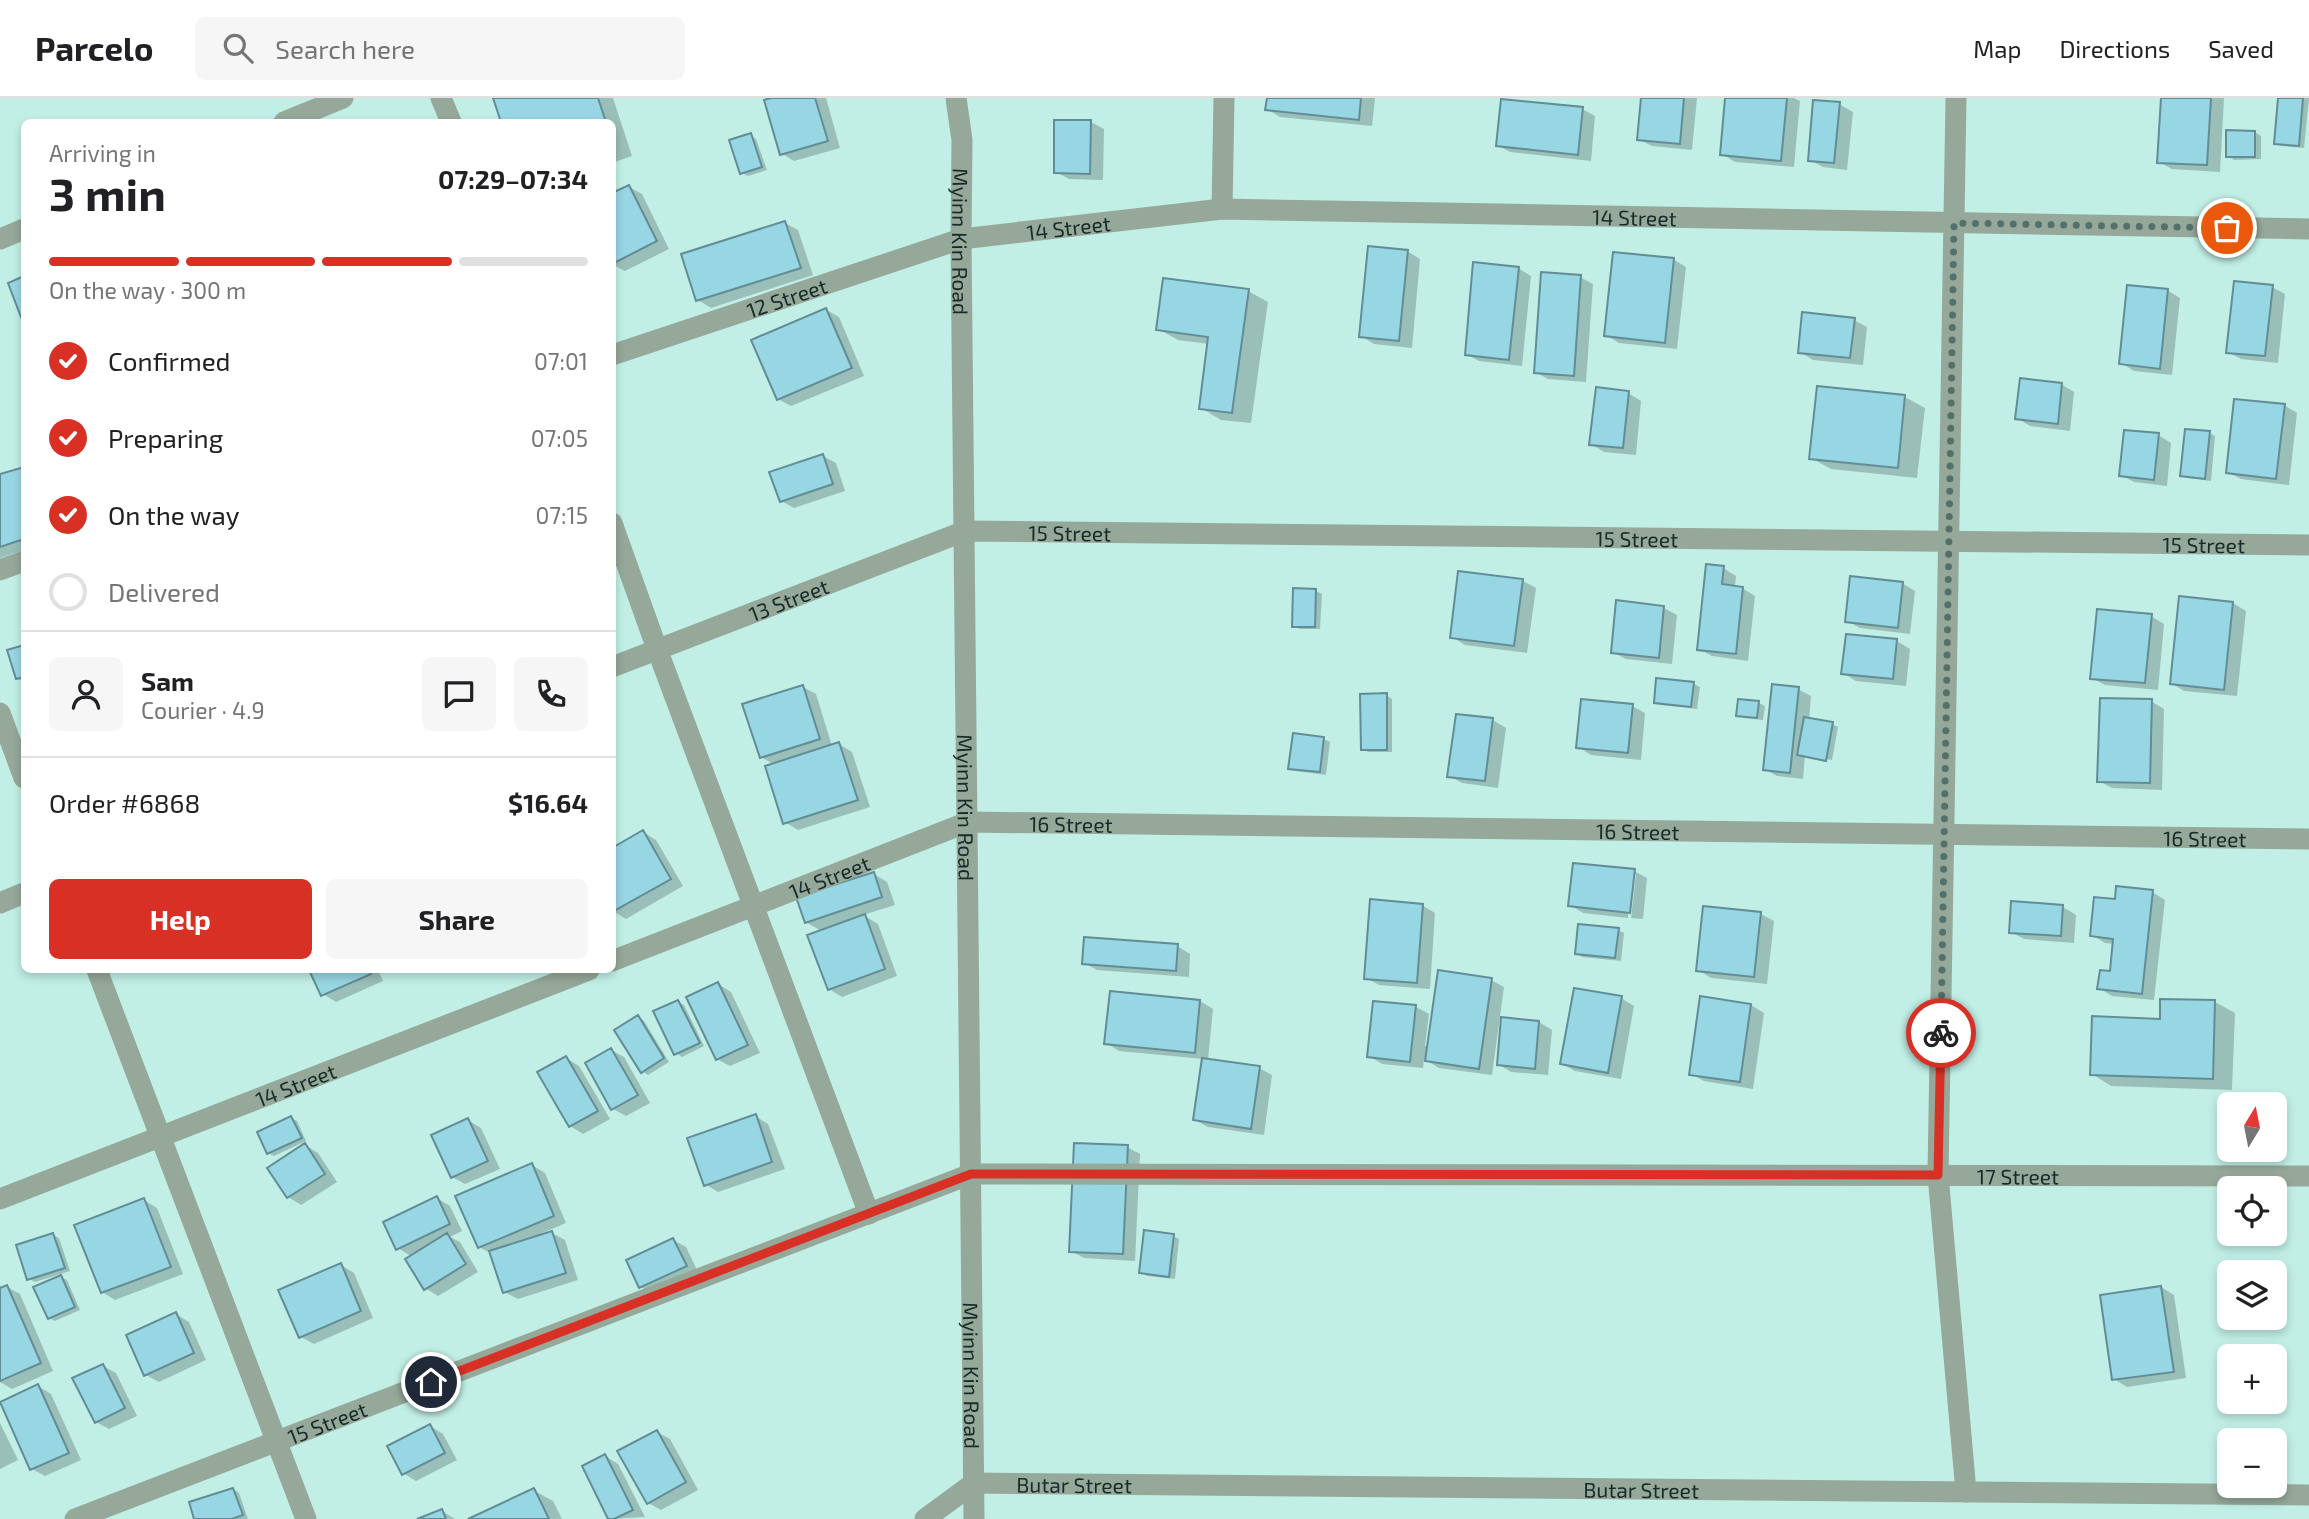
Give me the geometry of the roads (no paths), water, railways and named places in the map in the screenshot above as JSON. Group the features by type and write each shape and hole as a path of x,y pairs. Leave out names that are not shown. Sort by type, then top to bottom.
{"street":[{"path":"291,119 343,98"},
{"path":"441,98 450,119"},
{"name":"Myinn Kin Road","path":"956,98 962,140 974,1519"},
{"path":"1222,209 1224,98"},
{"path":"1956,98 1938,1175 1966,1492"},
{"name":"14 Street","path":"961,239 1222,209 2309,229"},
{"path":"0,239 21,230"},
{"name":"12 Street","path":"616,354 961,239"},
{"name":"15 Street","path":"965,531 2309,545"},
{"name":"13 Street","path":"616,665 965,531"},
{"path":"616,534 869,1214"},
{"path":"0,570 21,562"},
{"path":"0,713 21,770"},
{"name":"14 Street","path":"616,959 968,822"},
{"name":"16 Street","path":"968,822 2309,839"},
{"path":"0,903 21,894"},
{"path":"98,973 306,1519"},
{"name":"14 Street","path":"0,1199 581,973"},
{"name":"15 Street","path":"75,1519 971,1174"},
{"name":"17 Street","path":"971,1174 2309,1176"},
{"path":"925,1519 974,1483"},
{"name":"Butar Street","path":"974,1483 2309,1495"}]}
